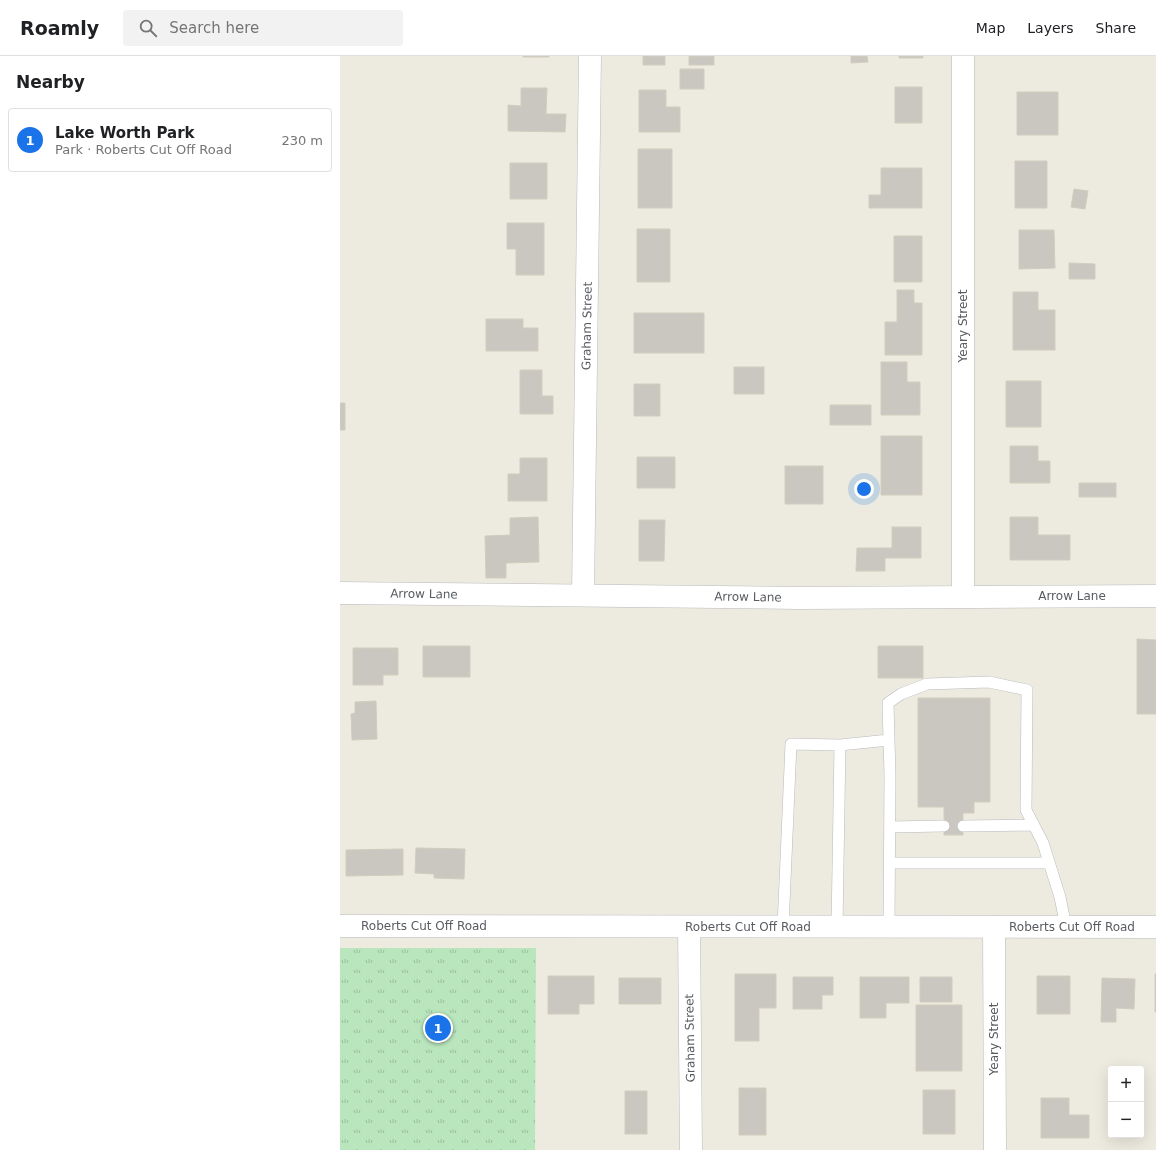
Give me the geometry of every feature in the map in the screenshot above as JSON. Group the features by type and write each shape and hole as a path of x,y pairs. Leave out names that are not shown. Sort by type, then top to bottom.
{"street":[{"name":"Graham Street","path":"583,595 590,56"},
{"name":"Yeary Street","path":"963,56 963,596"},
{"name":"Arrow Lane","path":"340,593 799,598 1156,596"},
{"name":"Roberts Cut Off Road","path":"340,926 1156,928"},
{"name":"Graham Street","path":"689,927 691,1150"},
{"name":"Yeary Street","path":"994,927 995,1150"}],"lane":[{"path":"889,927 890,827 888,703 901,694 927,684 989,682 1027,690 1026,810 1043,843 1060,897 1066,927"},
{"path":"783,927 791,744 840,744 889,740"},
{"path":"837,927 840,744"},
{"path":"963,826 1034,825"},
{"path":"890,827 944,826"},
{"path":"890,863 1049,863"}],"green space":[{"path":"340,948 536,948 535,1150 340,1150"}],"building":[{"path":"549,56 549,57 523,57"},
{"path":"643,56 665,56 665,65 643,65"},
{"path":"689,56 714,56 714,65 689,65"},
{"path":"851,56 867,56 868,62 851,63"},
{"path":"899,56 923,56 923,58 899,58"},
{"path":"680,69 704,69 704,89 680,89"},
{"path":"895,87 922,87 922,123 895,123"},
{"path":"521,88 547,88 546,114 566,114 565,132 508,131 508,105 521,106"},
{"path":"639,90 666,90 666,107 680,107 680,132 639,132"},
{"path":"1017,92 1058,92 1058,135 1017,135"},
{"path":"638,149 672,149 672,208 638,208"},
{"path":"1015,161 1047,161 1047,208 1015,208"},
{"path":"510,163 547,163 547,199 510,199"},
{"path":"881,168 922,168 922,208 869,208 869,195 881,195"},
{"path":"1074,189 1088,191 1085,209 1071,207"},
{"path":"507,223 544,223 544,275 516,275 516,249 507,249"},
{"path":"637,229 670,229 670,282 637,282"},
{"path":"1019,230 1054,230 1055,268 1019,269"},
{"path":"894,236 922,236 922,282 894,282"},
{"path":"1069,263 1095,264 1095,279 1069,279"},
{"path":"897,290 914,290 914,303 922,303 922,355 885,355 885,322 897,322"},
{"path":"1013,292 1038,292 1038,310 1055,310 1055,350 1013,350"},
{"path":"634,313 704,313 704,353 634,353"},
{"path":"486,319 523,319 523,328 538,328 538,351 486,351"},
{"path":"881,362 907,362 907,382 920,382 920,415 881,415"},
{"path":"734,367 764,367 764,394 734,394"},
{"path":"520,370 542,370 542,396 553,396 553,414 520,414"},
{"path":"1006,381 1041,381 1041,427 1006,427"},
{"path":"634,384 660,384 660,416 634,416"},
{"path":"340,403 345,403 345,430 340,430"},
{"path":"830,405 871,405 871,425 830,425"},
{"path":"881,436 922,436 922,495 881,495"},
{"path":"1010,446 1038,446 1038,461 1050,461 1050,483 1010,483"},
{"path":"637,457 675,457 675,488 637,488"},
{"path":"520,458 547,458 547,501 508,501 508,474 520,474"},
{"path":"785,466 823,466 823,504 785,504"},
{"path":"1079,483 1116,483 1116,497 1079,497"},
{"path":"538,517 539,562 506,563 506,578 486,578 485,536 510,535 510,518"},
{"path":"1010,517 1038,517 1038,535 1070,535 1070,560 1010,560"},
{"path":"639,520 665,520 664,561 639,561"},
{"path":"892,527 921,527 921,558 885,558 885,571 856,571 857,548 892,548"},
{"path":"1137,639 1156,640 1156,714 1137,714"},
{"path":"423,646 470,646 470,677 423,677"},
{"path":"878,646 923,646 923,678 878,678"},
{"path":"353,648 398,648 398,675 383,675 383,685 353,685"},
{"path":"918,698 990,698 990,802 974,802 974,813 963,813 963,835 944,835 944,807 918,807"},
{"path":"376,701 377,739 352,740 351,714 355,713 355,702"},
{"path":"416,848 465,849 464,879 434,878 434,874 415,873"},
{"path":"403,849 403,875 346,876 346,850"},
{"path":"735,974 776,974 776,1008 759,1008 759,1041 735,1041"},
{"path":"1156,974 1156,1012 1155,1012"},
{"path":"548,976 594,976 594,1004 579,1004 579,1014 548,1014"},
{"path":"1037,976 1070,976 1070,1014 1037,1014"},
{"path":"793,977 833,977 833,995 822,995 822,1009 793,1009"},
{"path":"860,977 909,977 909,1003 886,1003 886,1018 860,1018"},
{"path":"920,977 952,977 952,1002 920,1002"},
{"path":"619,978 661,978 661,1004 619,1004"},
{"path":"1102,978 1135,979 1134,1009 1116,1008 1116,1022 1101,1022"},
{"path":"916,1005 962,1005 962,1071 916,1071"},
{"path":"739,1088 766,1088 766,1135 739,1135"},
{"path":"923,1090 955,1090 955,1134 923,1134"},
{"path":"625,1091 647,1091 647,1134 625,1134"},
{"path":"1041,1098 1069,1098 1069,1115 1089,1115 1089,1138 1041,1138"}],"place":[{"name":"Lake Worth Park","path":"438,1028"}]}
